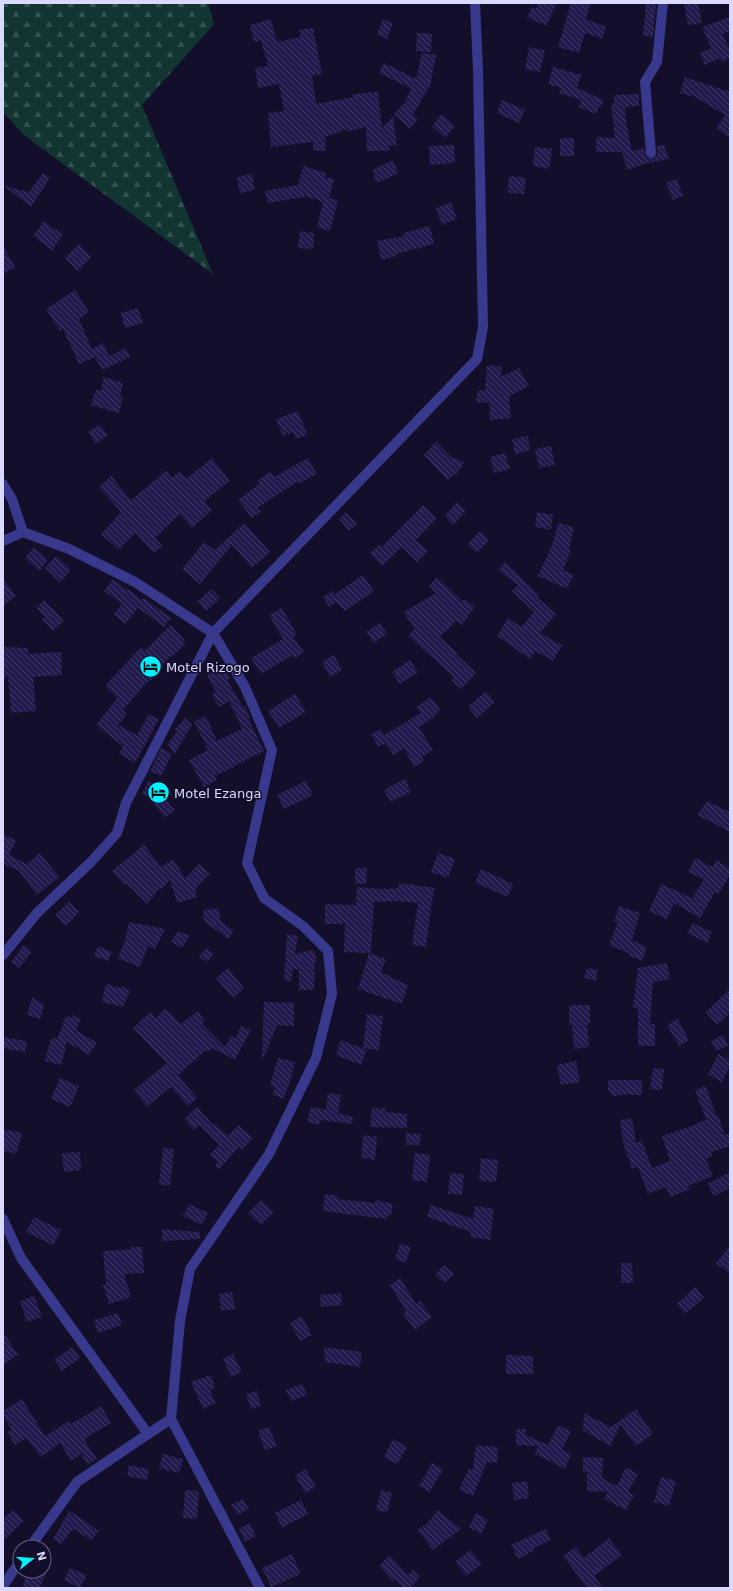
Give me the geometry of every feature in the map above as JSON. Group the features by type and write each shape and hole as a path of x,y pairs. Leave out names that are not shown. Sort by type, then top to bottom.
{"street":[{"path":"3,955 37,913 91,862 117,833 126,803 213,633 477,358 483,327 475,3"},
{"path":"651,153 645,82 657,62 663,3"},
{"path":"3,484 12,499 23,532"},
{"path":"3,541 23,532 69,549 135,582 213,633 245,687 272,750 247,863 264,898 303,926 328,951 332,994 316,1058 269,1154 190,1268 180,1321 171,1419 260,1588"},
{"path":"3,1219 21,1258 148,1434"},
{"path":"36,1539 77,1482 171,1419"},
{"path":"3,1586 12,1573"}],"green space":[{"path":"3,3 208,3 214,24 142,105 213,274 25,136 3,112"}],"building":[{"path":"538,3 557,3 546,26 527,17 532,7 536,9"},
{"path":"571,3 591,3 586,19 606,27 602,39 585,33 579,53 558,47"},
{"path":"646,3 656,3 653,37 643,36"},
{"path":"684,3 698,3 702,23 688,25"},
{"path":"730,17 730,31 722,34 730,49 730,57 722,62 720,58 705,65 700,53 711,48 702,27"},
{"path":"271,19 277,42 300,37 299,30 313,28 322,74 312,76 316,104 353,97 353,94 378,92 382,128 393,116 397,145 388,146 390,151 367,151 366,127 347,132 347,129 325,137 326,151 313,151 313,142 271,147 268,113 284,111 279,84 258,88 255,68 268,66 261,40 254,42 250,25"},
{"path":"383,19 393,23 387,39 377,35"},
{"path":"417,33 432,34 431,52 416,51"},
{"path":"529,47 545,50 540,72 525,69"},
{"path":"422,53 436,55 430,86 413,114 418,119 410,129 394,114 407,100 405,99 412,89 379,73 384,63 416,79"},
{"path":"553,67 581,75 577,88 604,100 596,114 578,107 581,100 559,93 561,88 548,84"},
{"path":"685,77 730,92 730,138 716,128 725,115 695,97 680,93"},
{"path":"639,94 639,106 626,107 625,109 632,151 644,148 646,157 652,159 657,155 657,146 664,145 669,159 648,163 627,170 622,152 596,152 596,137 615,138 611,103 614,104 614,95"},
{"path":"502,100 525,110 519,123 497,113"},
{"path":"442,114 455,126 445,138 432,126"},
{"path":"560,138 574,138 574,156 560,156"},
{"path":"454,145 455,163 430,165 429,146"},
{"path":"535,147 552,149 549,169 533,166"},
{"path":"393,160 398,173 377,183 372,170"},
{"path":"303,166 326,173 325,177 334,179 329,198 338,200 330,231 317,227 323,202 305,196 268,203 265,191 298,185"},
{"path":"43,173 50,178 31,207 4,186 29,192"},
{"path":"252,174 255,190 240,193 237,177"},
{"path":"509,176 526,178 524,194 508,193"},
{"path":"677,179 683,196 673,200 666,183"},
{"path":"451,202 457,219 442,225 436,208"},
{"path":"44,221 63,235 52,250 33,236"},
{"path":"430,226 434,244 396,254 397,256 381,260 377,241 404,236 403,233"},
{"path":"300,231 314,233 313,249 298,248"},
{"path":"79,244 91,257 78,271 65,258"},
{"path":"3,246 15,267 3,274"},
{"path":"75,290 89,312 79,319 92,349 103,343 109,356 126,348 130,357 102,370 95,357 79,364 63,329 60,331 46,309"},
{"path":"138,308 143,323 125,328 121,313"},
{"path":"487,365 502,367 501,377 519,368 529,386 509,396 511,418 490,420 489,403 476,402 478,390 485,391"},
{"path":"104,377 123,383 120,397 123,398 119,413 91,405 96,390 101,391"},
{"path":"298,411 307,435 296,439 293,432 283,436 276,419"},
{"path":"97,426 101,426 108,435 96,444 88,432"},
{"path":"528,436 530,450 515,454 512,439"},
{"path":"436,442 453,459 454,457 464,463 456,475 455,474 448,480 424,455"},
{"path":"551,446 555,465 539,468 535,449"},
{"path":"505,453 510,469 494,473 490,457"},
{"path":"212,458 230,481 204,501 212,510 192,528 180,514 155,538 162,546 154,553 135,533 119,550 101,534 121,512 99,487 111,476 131,500 166,471 172,478 180,471 186,479"},
{"path":"308,458 317,474 298,484 297,482 257,508 261,512 252,518 238,500 260,483 258,480 270,472 274,477"},
{"path":"457,502 466,511 453,525 445,516"},
{"path":"423,505 437,518 416,540 428,551 417,562 402,547 382,566 370,553 379,545 382,547"},
{"path":"346,512 357,524 349,531 339,519"},
{"path":"537,512 553,515 551,530 535,527"},
{"path":"244,523 270,552 252,568 232,545 200,584 182,569 204,542 215,550"},
{"path":"558,523 574,527 569,550 571,551 563,570 574,575 567,589 538,576 553,543"},
{"path":"480,531 489,540 477,553 467,544"},
{"path":"34,547 48,560 39,571 25,558"},
{"path":"56,556 71,570 60,582 45,568"},
{"path":"505,562 539,595 537,597 556,614 540,633 562,645 553,661 535,651 530,659 497,636 508,618 521,627 534,612 512,591 518,585 498,570"},
{"path":"363,575 374,591 345,611 336,602 329,607 323,597 333,591 335,594"},
{"path":"437,577 463,601 465,599 475,607 462,625 456,621 440,637 476,673 461,689 451,680 454,677 408,636 414,629 404,612 436,593 429,586"},
{"path":"3,578 16,596 3,606"},
{"path":"113,579 142,600 144,598 171,618 164,627 138,608 125,624 114,614 122,604 104,591"},
{"path":"211,589 220,598 206,611 198,601"},
{"path":"44,600 64,621 53,631 42,620 45,617 37,608"},
{"path":"282,608 297,635 293,637 304,652 295,658 293,655 261,674 251,658 283,639 269,615"},
{"path":"380,623 387,634 373,643 366,632"},
{"path":"170,625 186,643 172,657 170,656 155,674 156,675 149,682 148,681 123,710 127,714 118,725 137,735 149,714 159,719 135,763 119,754 123,746 96,725 117,698 105,686 141,647 145,651"},
{"path":"3,647 28,648 28,654 61,652 62,675 33,677 36,711 11,713 8,677 3,678"},
{"path":"334,655 342,670 330,677 322,662"},
{"path":"410,660 418,672 400,684 392,672"},
{"path":"223,666 230,678 227,680 243,707 245,706 250,717 248,718 264,751 214,776 217,780 204,787 189,760 208,750 194,721 206,716 217,741 242,729 229,701 219,707 212,694 216,692 207,675"},
{"path":"486,691 495,702 477,718 468,707"},
{"path":"295,694 306,712 279,728 268,711"},
{"path":"431,697 440,710 434,717 419,727 433,750 422,757 424,761 414,767 404,748 394,755 385,743 378,747 371,734 381,729 384,735 421,713 416,707"},
{"path":"185,718 192,725 174,755 168,744 177,731 175,729"},
{"path":"161,748 172,754 161,776 150,771"},
{"path":"405,779 411,792 390,802 384,790"},
{"path":"149,780 175,810 165,818 148,797 142,794"},
{"path":"306,781 313,795 284,809 277,795"},
{"path":"707,801 730,812 730,832 697,815"},
{"path":"3,834 16,841 9,855 27,864 40,853 59,877 37,895 18,870 4,864 3,865"},
{"path":"144,845 161,867 173,859 185,878 199,864 210,874 195,889 197,897 177,903 170,880 162,889 160,888 147,904 126,883 124,885 112,871"},
{"path":"438,853 455,859 448,878 431,872"},
{"path":"695,858 712,867 717,860 730,869 730,875 718,894 715,892 700,918 674,903 667,919 649,911 661,884 692,898 704,880 688,872"},
{"path":"355,868 367,868 366,884 355,884"},
{"path":"481,869 513,884 508,897 475,883"},
{"path":"399,883 435,888 426,947 412,945 418,903 398,901 374,902 371,953 344,952 345,924 325,924 325,904 356,905 357,887 382,889 399,888"},
{"path":"69,902 79,912 66,926 55,915"},
{"path":"619,906 640,913 632,940 647,947 642,961 609,945 618,922 614,921"},
{"path":"218,908 221,921 234,931 228,939 204,921 203,910"},
{"path":"129,922 165,929 155,949 148,946 140,967 118,958 125,940"},
{"path":"693,923 712,932 707,943 687,933"},
{"path":"177,932 190,935 182,948 171,942"},
{"path":"287,934 298,936 295,954 314,950 317,961 315,962 314,990 299,990 299,969 293,969 291,981 284,980"},
{"path":"24,945 32,952 19,968 11,962"},
{"path":"98,946 112,952 108,961 94,956"},
{"path":"206,948 214,954 207,962 199,956"},
{"path":"369,953 386,959 381,972 408,985 402,1004 358,989"},
{"path":"667,963 670,979 653,982 650,1024 655,1024 655,1046 638,1046 638,1008 633,1007 638,968"},
{"path":"228,968 244,988 233,998 216,978"},
{"path":"587,968 598,970 596,981 584,978"},
{"path":"106,984 120,988 121,986 130,990 123,1007 102,1002"},
{"path":"730,989 730,1013 717,1025 706,1012"},
{"path":"32,998 44,1004 40,1019 27,1015"},
{"path":"264,1002 294,1003 294,1026 277,1025 262,1059"},
{"path":"569,1005 590,1005 590,1024 587,1024 589,1047 574,1049 572,1025 569,1025"},
{"path":"165,1008 181,1024 198,1011 205,1022 202,1024 225,1047 231,1036 236,1038 241,1026 251,1030 235,1060 212,1048 208,1052 206,1050 178,1075 197,1098 188,1106 171,1087 147,1107 134,1090 167,1063 133,1028 150,1012 156,1018"},
{"path":"367,1014 383,1016 379,1050 363,1048"},
{"path":"73,1015 81,1019 76,1030 97,1043 89,1055 67,1042 61,1065 45,1061 51,1038 57,1039 66,1016 71,1018"},
{"path":"678,1019 689,1040 679,1046 667,1025"},
{"path":"723,1035 728,1046 716,1051 711,1041"},
{"path":"3,1037 27,1041 25,1052 3,1048"},
{"path":"341,1040 367,1050 361,1065 336,1055"},
{"path":"718,1054 730,1060 730,1066 722,1082 708,1075"},
{"path":"278,1058 295,1062 289,1085 283,1099 272,1094 275,1088 270,1085"},
{"path":"576,1061 580,1082 561,1085 557,1065"},
{"path":"653,1068 664,1069 662,1090 650,1089"},
{"path":"60,1078 79,1086 70,1107 51,1099"},
{"path":"608,1080 642,1080 642,1095 632,1094 612,1096 611,1091 608,1091"},
{"path":"706,1086 725,1135 730,1133 730,1146 711,1152 712,1156 706,1159 713,1176 688,1186 689,1190 670,1197 666,1187 648,1194 638,1167 632,1169 623,1143 620,1120 632,1118 636,1143 642,1141 652,1168 670,1161 662,1136 706,1120 695,1090"},
{"path":"328,1093 341,1095 338,1113 353,1117 352,1124 320,1120 319,1125 307,1122 311,1107 326,1110"},
{"path":"197,1107 213,1125 214,1123 228,1136 236,1127 235,1131 238,1125 253,1138 242,1150 239,1147 219,1169 215,1166 218,1162 210,1155 219,1145 199,1125 194,1130 184,1119"},
{"path":"372,1108 386,1109 385,1112 407,1114 407,1128 370,1127"},
{"path":"3,1129 22,1133 16,1154 3,1151"},
{"path":"406,1133 421,1134 420,1145 406,1145"},
{"path":"363,1135 377,1137 375,1160 361,1158"},
{"path":"163,1148 174,1149 170,1186 159,1184"},
{"path":"80,1152 81,1170 64,1172 62,1153"},
{"path":"415,1153 430,1155 427,1182 412,1180"},
{"path":"481,1158 498,1160 496,1182 479,1181"},
{"path":"730,1172 730,1188 714,1196 707,1184"},
{"path":"450,1173 464,1174 462,1195 448,1194"},
{"path":"325,1194 338,1196 338,1199 375,1203 376,1200 393,1204 391,1215 388,1215 387,1219 323,1211"},
{"path":"261,1200 274,1212 261,1225 248,1213"},
{"path":"189,1204 208,1213 202,1225 183,1216"},
{"path":"431,1205 473,1219 475,1206 494,1209 490,1240 470,1237 471,1232 427,1217"},
{"path":"34,1217 61,1230 53,1245 26,1232"},
{"path":"162,1229 200,1232 200,1239 162,1241"},
{"path":"400,1243 411,1247 406,1263 395,1259"},
{"path":"730,1246 730,1274 716,1263"},
{"path":"131,1247 142,1247 144,1273 124,1274 131,1297 109,1304 103,1285 106,1284 103,1251 131,1249"},
{"path":"621,1263 632,1263 633,1283 621,1283"},
{"path":"444,1265 454,1274 445,1283 435,1275"},
{"path":"400,1278 416,1304 420,1301 432,1317 415,1330 403,1314 406,1311 390,1285"},
{"path":"695,1287 704,1298 685,1314 677,1304"},
{"path":"232,1292 235,1309 221,1311 219,1294"},
{"path":"341,1293 342,1305 321,1307 320,1295"},
{"path":"34,1296 42,1317 27,1322 20,1301"},
{"path":"118,1313 122,1325 98,1333 94,1320"},
{"path":"302,1316 312,1335 300,1341 290,1323"},
{"path":"3,1332 18,1355 3,1365"},
{"path":"72,1347 80,1358 62,1371 54,1360"},
{"path":"324,1347 362,1352 360,1367 325,1362"},
{"path":"233,1354 242,1372 231,1377 223,1359"},
{"path":"506,1355 533,1356 533,1374 506,1374"},
{"path":"211,1375 215,1388 210,1390 216,1403 203,1409 191,1382"},
{"path":"302,1384 307,1395 291,1401 286,1390"},
{"path":"257,1391 261,1406 251,1409 246,1394"},
{"path":"22,1399 45,1436 69,1421 71,1424 101,1406 111,1423 84,1439 97,1459 88,1464 81,1454 71,1461 60,1443 41,1457 26,1438 15,1445 7,1432 12,1430 3,1415 3,1411"},
{"path":"636,1409 653,1434 636,1446 621,1425 610,1446 583,1430 584,1413 611,1427"},
{"path":"558,1425 571,1431 562,1450 571,1454 565,1469 535,1454 538,1446 516,1445 516,1429 526,1429 526,1435 548,1445"},
{"path":"269,1427 277,1446 265,1450 258,1431"},
{"path":"393,1439 407,1447 397,1464 384,1457"},
{"path":"476,1445 498,1447 497,1463 487,1462 473,1496 459,1490 469,1468 473,1470"},
{"path":"163,1454 183,1459 179,1473 159,1468"},
{"path":"583,1457 603,1458 602,1478 617,1486 626,1467 638,1474 628,1492 634,1495 626,1510 604,1499 608,1492 587,1491 587,1472 583,1472"},
{"path":"432,1463 443,1469 430,1492 419,1486"},
{"path":"129,1465 149,1469 147,1480 127,1476"},
{"path":"306,1469 316,1487 305,1493 295,1475"},
{"path":"661,1477 676,1481 669,1506 654,1502"},
{"path":"527,1481 529,1498 514,1500 512,1483"},
{"path":"185,1490 199,1491 197,1519 183,1518"},
{"path":"381,1490 392,1493 387,1512 376,1510"},
{"path":"243,1499 249,1509 237,1515 231,1505"},
{"path":"301,1500 308,1514 282,1528 275,1513"},
{"path":"13,1510 24,1521 3,1541 3,1519"},
{"path":"438,1510 461,1529 433,1550 418,1530 426,1525"},
{"path":"69,1511 83,1519 98,1531 91,1541 75,1529 74,1531 72,1530 61,1544 53,1539"},
{"path":"476,1513 488,1520 481,1534 469,1527"},
{"path":"250,1523 256,1536 245,1542 239,1529"},
{"path":"546,1529 551,1540 534,1548 535,1550 518,1559 511,1545"},
{"path":"609,1538 622,1555 594,1576 603,1588 587,1588 563,1556 575,1547 584,1558"},
{"path":"470,1550 482,1564 466,1576 455,1562"},
{"path":"292,1554 301,1574 271,1587 262,1568"},
{"path":"390,1555 408,1575 413,1570 420,1578 410,1588 403,1588 395,1579 393,1581 379,1566"},
{"path":"70,1568 87,1575 80,1588 64,1580"},
{"path":"25,1579 44,1579 40,1588 29,1588 23,1585"}],"place":[{"name":"Motel Rizogo","path":"151,667"},
{"name":"Motel Ezanga","path":"158,793"}]}
